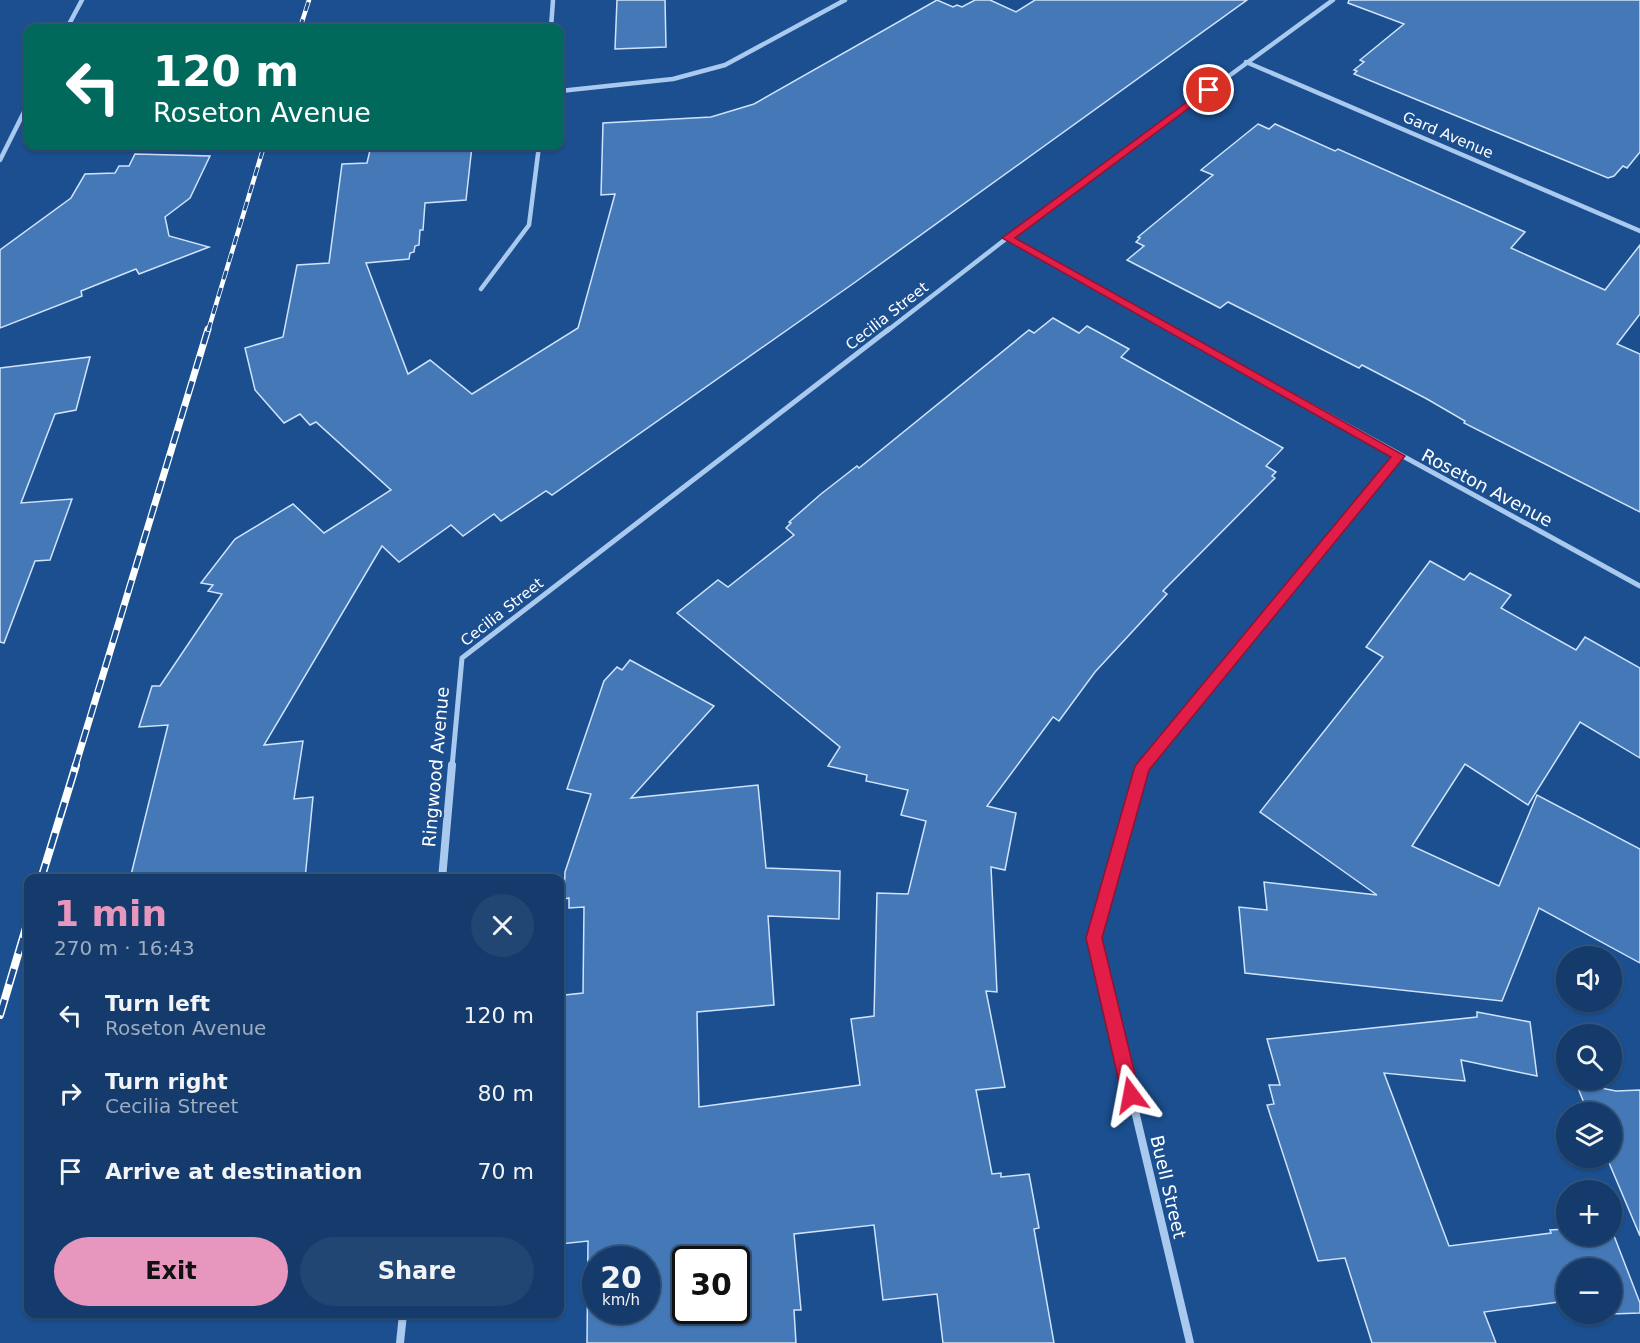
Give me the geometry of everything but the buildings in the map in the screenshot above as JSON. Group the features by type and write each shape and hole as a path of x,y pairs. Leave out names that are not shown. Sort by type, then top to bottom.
{"street":[{"path":"69,24 82,0"},
{"path":"551,24 553,0"},
{"path":"564,91 673,79 725,65 846,0"},
{"name":"Cecilia Street","path":"462,658 1008,238 1333,0"},
{"name":"Gard Avenue","path":"1246,62 1640,231"},
{"path":"0,160 24,112"},
{"path":"481,289 529,225 538,150"},
{"name":"Roseton Avenue","path":"1008,238 1399,456 1640,586"},
{"name":"Buell Street","path":"1190,1343 1094,938 1142,766 1399,456"},
{"name":"Ringwood Avenue","path":"442,874 462,658"},
{"path":"400,1343 403,1318"}],"railway":[{"path":"301,24 309,0"},
{"path":"208,331 263,150"},
{"path":"75,767 208,329"},
{"path":"43,874 76,765"},
{"path":"0,1015 24,934"}],"route":[{"path":"1131,1095 1094,938 1142,766 1399,456 1008,238 1209,90"}]}
